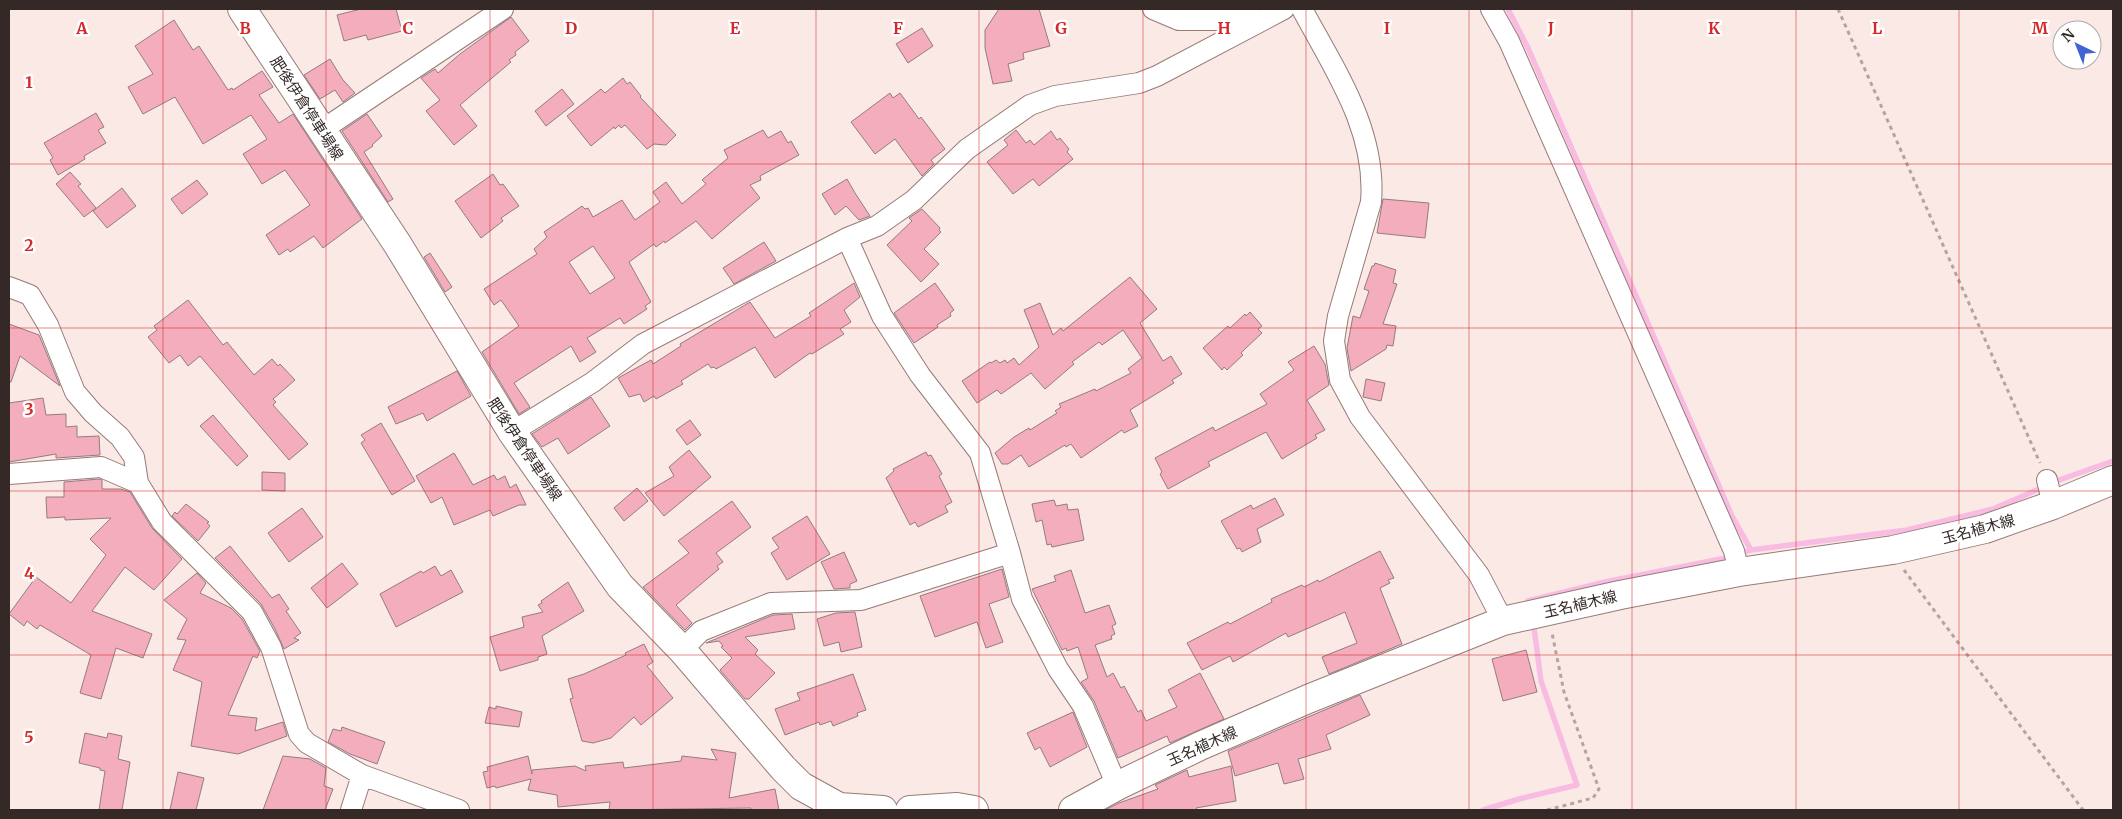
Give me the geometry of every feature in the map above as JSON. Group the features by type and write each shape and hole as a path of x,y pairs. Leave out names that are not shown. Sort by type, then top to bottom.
{"main road":[{"name":"肥後伊倉停車場線","path":"242,9 398,245 512,432 620,586 682,650 782,768 801,786 837,809 883,810"},
{"name":"玉名植木線","path":"1073,810 1117,786 1200,746 1308,699 1503,621 1620,595 1736,562 1893,550 1985,529 2051,493 2113,480"},
{"path":"910,810 957,807 974,810"}],"street":[{"path":"322,130 503,9"},
{"path":"1153,9 1179,20 1260,20"},
{"path":"512,432 593,382 643,344 847,238 877,226 914,200 966,148 1030,106 1055,96 1139,83 1157,76 1284,9"},
{"path":"1302,9 1356,110 1369,154 1372,186 1371,202 1338,316 1334,342 1340,380 1360,417 1479,575 1503,621"},
{"path":"1491,9 1508,41 1736,562"},
{"path":"847,238 882,316 920,375 980,453 1022,599 1058,669 1083,706 1117,786"},
{"path":"9,287 30,295 48,325 75,392 94,414 120,437 134,457 138,483 162,522 252,612 271,647 299,734 307,743 362,775 459,810"},
{"path":"9,474 102,466 138,483"},
{"path":"682,650 702,631 771,602 861,600 1010,553"},
{"path":"351,810 362,775"}],"path":[{"path":"1838,9 2051,493"},
{"path":"1893,550 1906,573 2083,810"},
{"path":"1547,810 1593,798 1599,789 1564,692 1553,642 1550,610"}],"building":[{"path":"361,9 396,9 402,31 368,40 366,35 344,41 337,15"},
{"path":"999,9 1039,9 1050,46 1023,53 1024,59 1008,64 1012,81 993,84 985,48 985,30"},
{"path":"511,17 529,41 515,52 516,55 509,60 511,62 460,105 477,126 454,145 426,111 440,100 421,78 435,69 438,73 460,54"},
{"path":"174,20 193,50 199,46 228,90 232,88 233,90 262,71 273,87 259,95 279,123 293,114 362,219 323,248 314,236 290,252 288,249 279,255 266,235 310,205 285,170 262,184 243,154 267,139 251,115 203,144 175,97 143,114 128,87 153,74 135,46"},
{"path":"922,28 933,46 908,63 896,44"},
{"path":"330,59 343,80 355,93 343,102 335,90 320,99 304,75"},
{"path":"623,78 627,84 630,82 640,97 676,135 666,145 654,144 647,149 625,125 621,128 619,125 591,146 567,116 601,89 605,93"},
{"path":"562,89 574,104 546,126 535,111"},
{"path":"890,93 893,98 900,93 945,149 931,160 934,164 922,176 895,139 875,154 851,122"},
{"path":"96,113 104,127 98,130 106,143 84,156 85,159 58,175 50,160 53,158 44,143"},
{"path":"367,114 382,136 364,152 393,199 388,202 342,131"},
{"path":"763,130 768,138 781,131 788,143 791,141 799,155 760,176 761,180 750,185 760,198 712,239 696,221 665,243 664,241 656,247 654,244 629,262 651,302 645,306 647,309 624,324 620,318 587,338 596,352 580,362 571,346 514,383 530,407 519,414 482,352 519,326 501,300 494,305 484,289 537,254 534,249 547,237 544,232 582,206 585,209 588,208 593,217 622,200 635,220 660,202 653,192 666,182 682,204 706,184 702,180 728,158 724,150","holes":["593,246 615,278 590,294 569,262"]},
{"path":"1016,130 1026,143 1030,140 1034,145 1051,131 1057,140 1060,138 1069,149 1067,152 1073,159 1039,186 1033,179 1013,194 987,162 1008,145 1004,140"},
{"path":"70,172 81,184 78,186 96,208 84,217 56,184"},
{"path":"493,174 500,185 503,184 519,206 501,218 503,221 481,238 455,201"},
{"path":"847,179 870,216 859,220 846,206 835,215 822,194"},
{"path":"197,180 208,194 182,214 171,199"},
{"path":"122,188 136,206 107,228 93,211"},
{"path":"1383,199 1429,203 1425,238 1377,233"},
{"path":"922,209 940,228 941,232 924,249 939,264 921,282 887,245 912,221 909,218"},
{"path":"764,242 776,261 734,284 723,268"},
{"path":"430,253 452,287 445,292 424,257"},
{"path":"1375,263 1396,270 1393,283 1397,284 1383,324 1396,326 1393,346 1387,345 1386,349 1351,371 1347,348 1353,316 1360,318 1369,291 1364,289 1372,266"},
{"path":"1130,277 1157,309 1140,323 1163,361 1171,356 1182,374 1172,380 1174,383 1130,410 1138,426 1124,433 1122,430 1081,458 1071,444 1066,447 1065,445 1029,467 1021,455 1008,464 1002,464 995,453 1014,437 1029,428 1030,430 1057,413 1055,411 1061,407 1059,404 1095,389 1096,391 1131,373 1128,369 1142,358 1123,330 1102,345 1099,342 1072,362 1074,364 1045,389 1031,373 1001,394 997,390 977,403 962,381 996,360 1000,363 1005,360 1007,363 1014,358 1019,365 1039,347 1024,310 1040,303 1053,335 1061,328 1063,331"},
{"path":"854,283 860,297 844,310 851,322 840,329 844,334 812,354 810,353 775,378 755,347 716,369 714,367 711,368 708,364 681,381 683,384 656,399 654,396 644,402 640,394 629,397 618,378 651,360 653,364 681,346 680,344 750,302 775,338 811,316 809,313"},
{"path":"935,283 954,310 950,313 951,316 937,325 938,327 914,343 894,313"},
{"path":"188,300 223,345 227,342 254,375 272,359 278,366 280,364 295,380 273,399 276,402 273,405 308,444 289,460 200,356 188,366 180,355 169,363 148,337 157,330 154,326"},
{"path":"1250,312 1262,326 1258,329 1262,333 1241,353 1243,355 1227,370 1224,367 1222,370 1203,348 1228,326 1230,328 1245,314 1246,316"},
{"path":"9,324 39,335 60,386 20,356 11,382 9,382"},
{"path":"1314,346 1325,364 1329,385 1307,400 1325,430 1315,435 1317,438 1282,459 1266,432 1208,462 1210,466 1168,489 1160,474 1162,472 1155,458 1213,427 1215,431 1267,404 1260,394 1294,370 1288,362"},
{"path":"457,371 471,396 427,421 423,413 396,424 388,407"},
{"path":"1366,379 1385,383 1381,401 1363,397"},
{"path":"591,397 610,426 568,454 558,438 542,447 532,434"},
{"path":"43,398 46,415 66,414 66,427 77,426 77,437 99,436 100,455 56,458 56,454 9,462 9,403"},
{"path":"213,415 248,456 237,466 200,426"},
{"path":"690,420 701,435 687,445 676,430"},
{"path":"381,423 415,481 392,495 361,443 365,440 361,435"},
{"path":"689,450 711,477 664,516 645,493 674,476 669,467"},
{"path":"926,452 928,456 931,455 942,474 939,476 952,502 945,506 948,512 918,527 915,522 910,525 886,478 894,471 893,469"},
{"path":"454,453 473,485 494,475 497,480 505,476 510,488 516,484 526,505 519,505 493,516 490,510 454,525 442,497 431,503 416,476"},
{"path":"262,472 285,473 285,491 262,490"},
{"path":"102,480 102,489 121,489 130,492 152,528 182,559 154,590 125,567 92,611 152,634 143,658 116,648 101,699 80,693 91,655 40,625 37,629 27,621 24,626 9,614 36,577 71,603 106,555 90,539 111,518 65,520 65,517 47,518 46,497 64,497 64,482"},
{"path":"637,488 648,501 624,521 614,508"},
{"path":"1275,498 1284,515 1257,529 1261,542 1242,552 1240,548 1237,549 1221,521 1251,505 1253,509"},
{"path":"1054,500 1056,506 1067,504 1068,510 1078,509 1084,540 1052,547 1051,544 1047,545 1042,520 1036,522 1032,504"},
{"path":"732,501 751,527 716,553 723,562 717,566 719,569 676,605 692,623 685,630 643,587 689,553 678,541"},
{"path":"186,504 209,522 207,523 210,526 198,541 172,516 175,512 177,514"},
{"path":"302,508 323,537 289,562 268,533"},
{"path":"807,516 830,554 787,580 771,553 779,548 772,538"},
{"path":"230,546 272,598 279,594 289,609 286,611 301,633 294,638 299,640 284,649 261,604 215,558"},
{"path":"1380,551 1394,578 1388,580 1390,583 1380,588 1402,644 1329,674 1322,657 1357,643 1345,612 1288,637 1286,633 1233,662 1230,656 1202,670 1187,643 1228,622 1230,624 1272,602 1271,599 1302,585 1304,587 1318,580 1319,582"},
{"path":"844,552 857,581 850,584 850,588 834,589 821,562"},
{"path":"342,563 358,584 327,608 311,588"},
{"path":"435,566 441,576 451,570 463,592 396,627 380,594 421,571 423,573"},
{"path":"1002,569 1009,597 989,604 1003,642 986,648 977,622 935,637 920,596"},
{"path":"1071,570 1085,613 1109,605 1116,624 1112,626 1115,634 1111,636 1112,639 1095,645 1107,677 1113,673 1121,688 1124,686 1138,712 1141,710 1146,721 1177,707 1168,690 1200,673 1224,719 1170,743 1167,736 1118,758 1094,701 1081,682 1088,678 1078,647 1067,651 1066,648 1062,650 1032,589 1056,581 1054,576"},
{"path":"197,573 206,583 200,593 231,608 242,619 260,651 257,658 253,656 228,715 257,718 255,731 283,722 287,736 238,754 191,746 202,682 173,670 186,640 177,639 187,619 164,600"},
{"path":"568,582 584,611 542,636 547,654 538,657 538,660 500,671 490,637 524,627 522,617 543,612 538,605 542,603 541,601"},
{"path":"855,612 862,647 841,652 839,642 824,646 817,619 836,613"},
{"path":"792,614 795,629 745,637 758,650 755,654 775,673 749,699 745,699 720,670 732,658 721,647 723,646 719,641 706,643 773,615"},
{"path":"644,644 653,662 647,666 673,698 641,725 634,717 611,738 593,743 582,741 570,699 573,698 568,679 626,655 625,653"},
{"path":"1526,650 1537,692 1503,701 1492,659"},
{"path":"853,674 866,710 857,713 858,716 833,726 831,721 820,725 819,722 785,735 775,709 800,700 797,693"},
{"path":"1360,695 1370,715 1326,735 1331,749 1298,759 1304,779 1284,784 1278,763 1235,776 1228,751"},
{"path":"496,706 522,712 519,727 485,723 489,707 496,709"},
{"path":"1073,712 1087,747 1050,767 1040,747 1035,750 1027,733"},
{"path":"342,727 385,742 377,764 350,754 328,742 333,729 341,731"},
{"path":"85,733 107,738 108,733 122,736 118,759 130,762 122,810 99,810 105,771 79,763"},
{"path":"711,749 736,753 729,798 775,789 779,810 751,810 751,808 609,810 610,802 558,807 557,795 528,790 531,779 496,788 495,786 487,788 483,772 488,771 487,767 528,756 532,774 532,770 575,766 586,771 585,766 623,762 624,768 681,761 682,756 717,760"},
{"path":"283,756 310,759 326,768 324,786 333,789 325,810 263,810"},
{"path":"1231,766 1236,801 1196,808 1197,810 1105,810 1158,789 1155,785 1187,770 1189,777"},
{"path":"178,772 204,778 196,810 170,810"}],"waterway":[{"path":"1508,9 1528,48 1732,516 1751,550"},
{"path":"1529,605 1528,601 1605,582 1726,558 1751,550 1907,530 1993,509 2062,479 2113,461"},
{"path":"1483,810 1577,785 1541,681 1534,628"}]}
